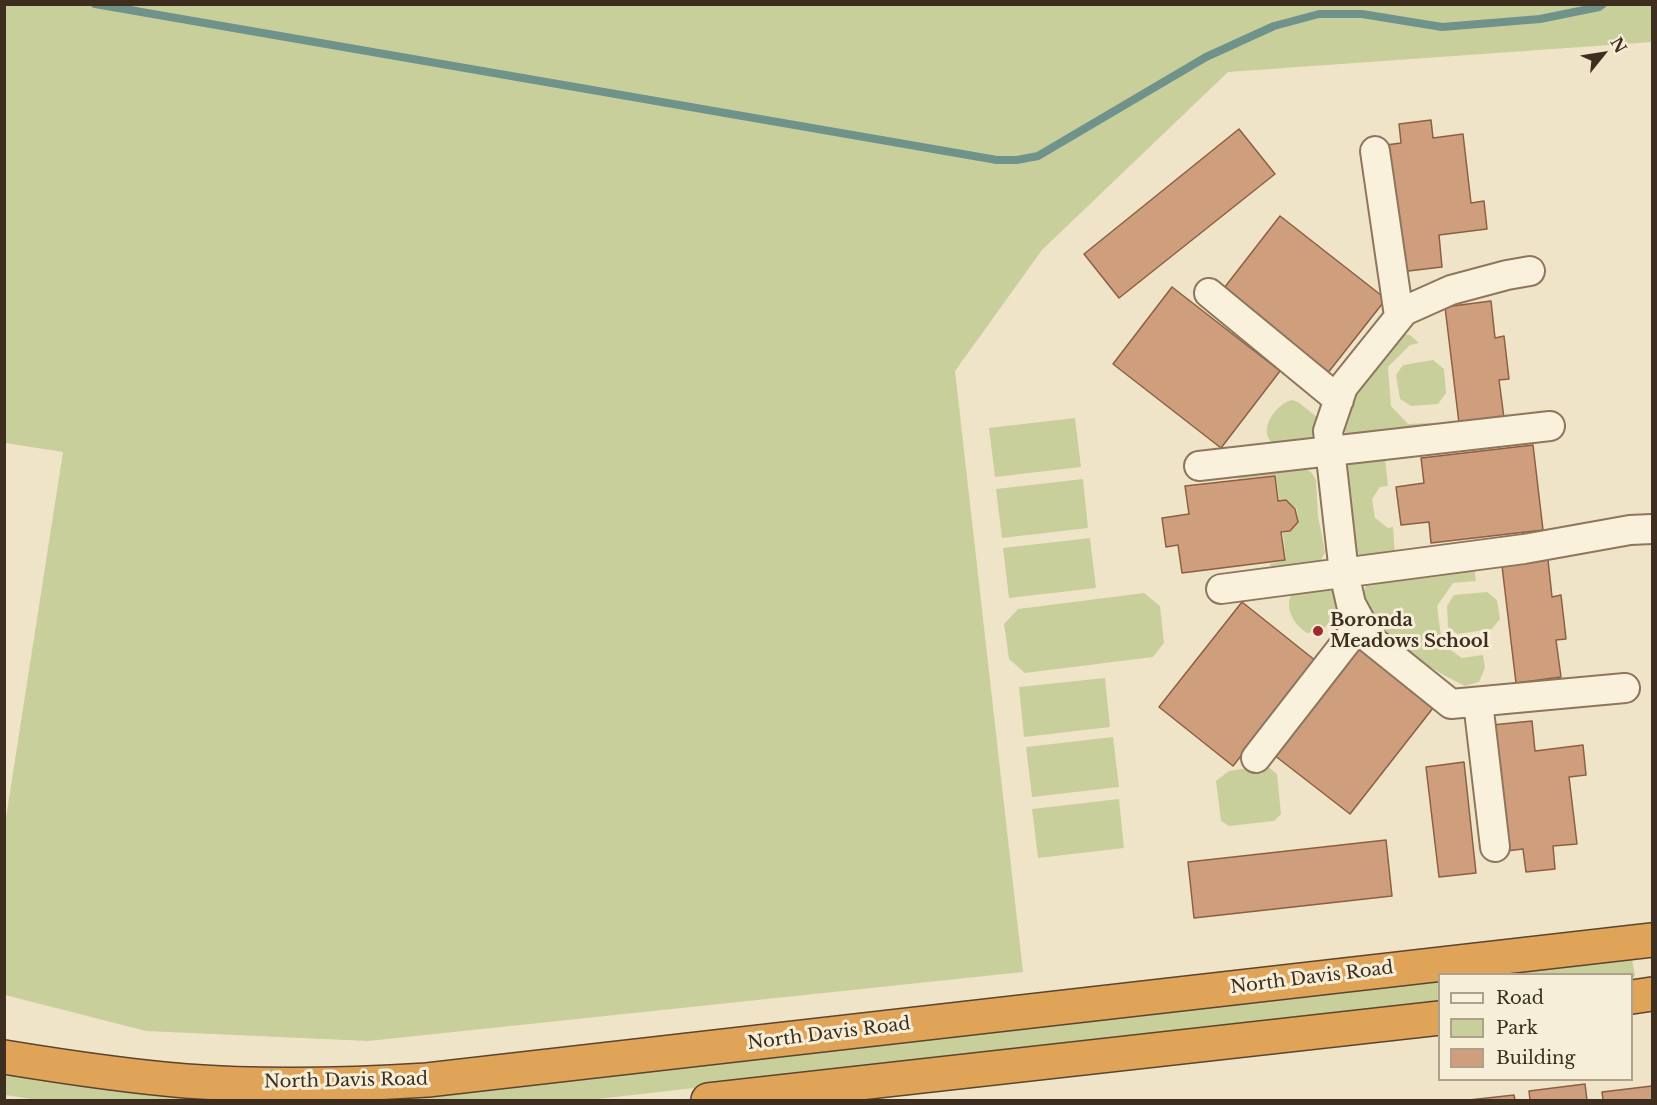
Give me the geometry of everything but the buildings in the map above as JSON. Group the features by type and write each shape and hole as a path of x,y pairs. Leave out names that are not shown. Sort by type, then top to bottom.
{"highway":[{"name":"North Davis Road","path":"4,1058 89,1071 187,1081 364,1084 428,1080 1653,940"},
{"path":"1633,997 1653,994"},
{"path":"708,1101 1438,1018"}],"street":[{"path":"1375,151 1399,316"},
{"path":"1530,271 1451,290 1404,311 1343,387 1328,431 1344,573 1352,604 1370,639 1451,704 1625,688"},
{"path":"1209,293 1339,400"},
{"path":"1199,466 1550,426"},
{"path":"1221,590 1524,549 1641,529"},
{"path":"1256,758 1361,623"},
{"path":"1478,702 1495,848"}],"green space":[{"path":"1652,4 1652,42 1228,72 1042,250 955,371 1023,972 368,1041 146,1031 5,995 5,824 63,452 5,443 5,5"},
{"path":"1401,334 1410,335 1419,343 1410,345 1388,367 1391,406 1408,424 1431,423 1432,431 1349,438 1342,427 1349,402"},
{"path":"1433,360 1444,369 1446,393 1438,404 1411,406 1400,399 1396,375 1403,365"},
{"path":"1292,400 1318,418 1317,439 1275,447 1268,436 1268,423 1278,408"},
{"path":"1075,418 1081,467 995,477 989,428"},
{"path":"1385,458 1388,486 1380,487 1372,499 1375,518 1388,528 1393,527 1395,555 1363,559 1354,549 1345,469 1355,460"},
{"path":"1302,467 1311,472 1316,480 1318,516 1325,552 1319,564 1276,571 1269,564 1286,560 1283,533 1290,532 1298,522 1297,509 1285,500 1279,500 1276,475 1238,479 1240,475"},
{"path":"1083,479 1088,528 1002,538 996,489"},
{"path":"1090,538 1096,588 1009,598 1003,548"},
{"path":"1474,568 1476,581 1453,583 1437,606 1442,644 1462,658 1483,655 1485,668 1479,682 1465,686 1433,669 1405,650 1381,627 1362,596 1367,583"},
{"path":"1333,586 1341,607 1323,630 1307,633 1291,614 1290,597 1293,592"},
{"path":"1487,592 1497,600 1500,619 1492,629 1457,634 1448,627 1447,606 1454,595"},
{"path":"1144,593 1160,606 1164,643 1153,657 1025,673 1009,659 1004,624 1018,609"},
{"path":"1105,678 1110,727 1024,737 1019,687"},
{"path":"1113,737 1119,787 1032,797 1026,747"},
{"path":"1266,765 1277,774 1281,814 1274,821 1229,826 1221,821 1216,781 1229,771"},
{"path":"1119,799 1124,848 1038,858 1032,809"},
{"path":"1632,959 1635,976 1633,978 1633,973 1507,973"},
{"path":"1438,981 1438,1003 589,1100 38,1100 5,1095 4,1073 379,1098 471,1092"}],"waterway":[{"path":"95,4 997,160 1017,160 1038,156 1206,57 1274,26 1319,14 1362,14 1442,27 1540,19 1599,7 1603,4"}],"place":[{"name":"Boronda Meadows School","path":"1318,631"}]}
